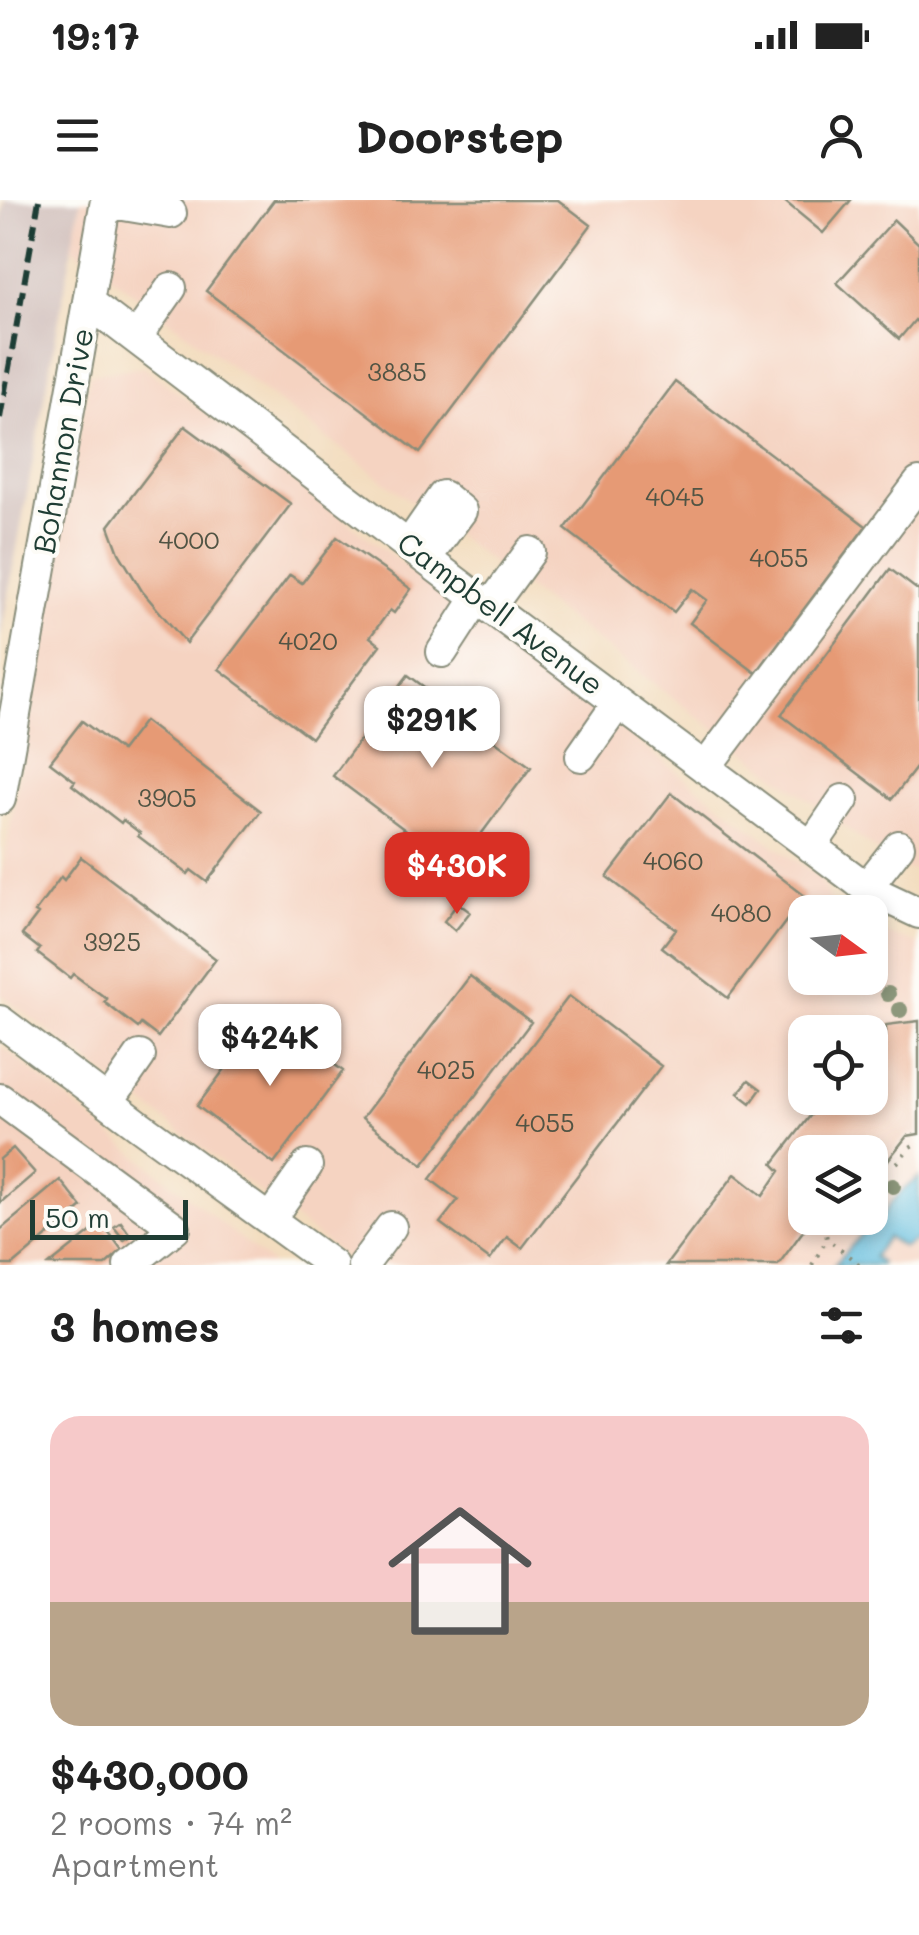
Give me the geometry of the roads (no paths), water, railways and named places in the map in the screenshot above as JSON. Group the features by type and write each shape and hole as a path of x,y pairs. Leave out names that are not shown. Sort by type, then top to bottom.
{"street":[{"path":"106,201 171,213"},
{"name":"Bohannon Drive","path":"0,800 64,506 88,302 106,201"},
{"path":"136,338 171,288"},
{"name":"Campbell Avenue","path":"88,302 136,338 178,386 418,552 866,888 919,913"},
{"path":"704,768 919,483"},
{"path":"418,552 452,504"},
{"path":"442,652 530,552"},
{"path":"580,756 618,703"},
{"path":"811,847 843,800"},
{"path":"866,888 899,846"},
{"path":"0,1021 332,1265"},
{"path":"108,1102 140,1056"},
{"path":"0,1099 174,1228 129,1265"},
{"path":"270,1219 307,1166"},
{"path":"363,1265 392,1227"}],"water":[{"path":"919,1177 919,1238 903,1247 887,1237 873,1257 880,1265 834,1265 861,1235 888,1235 888,1207"}],"railway":[{"path":"0,418 39,200"}]}
